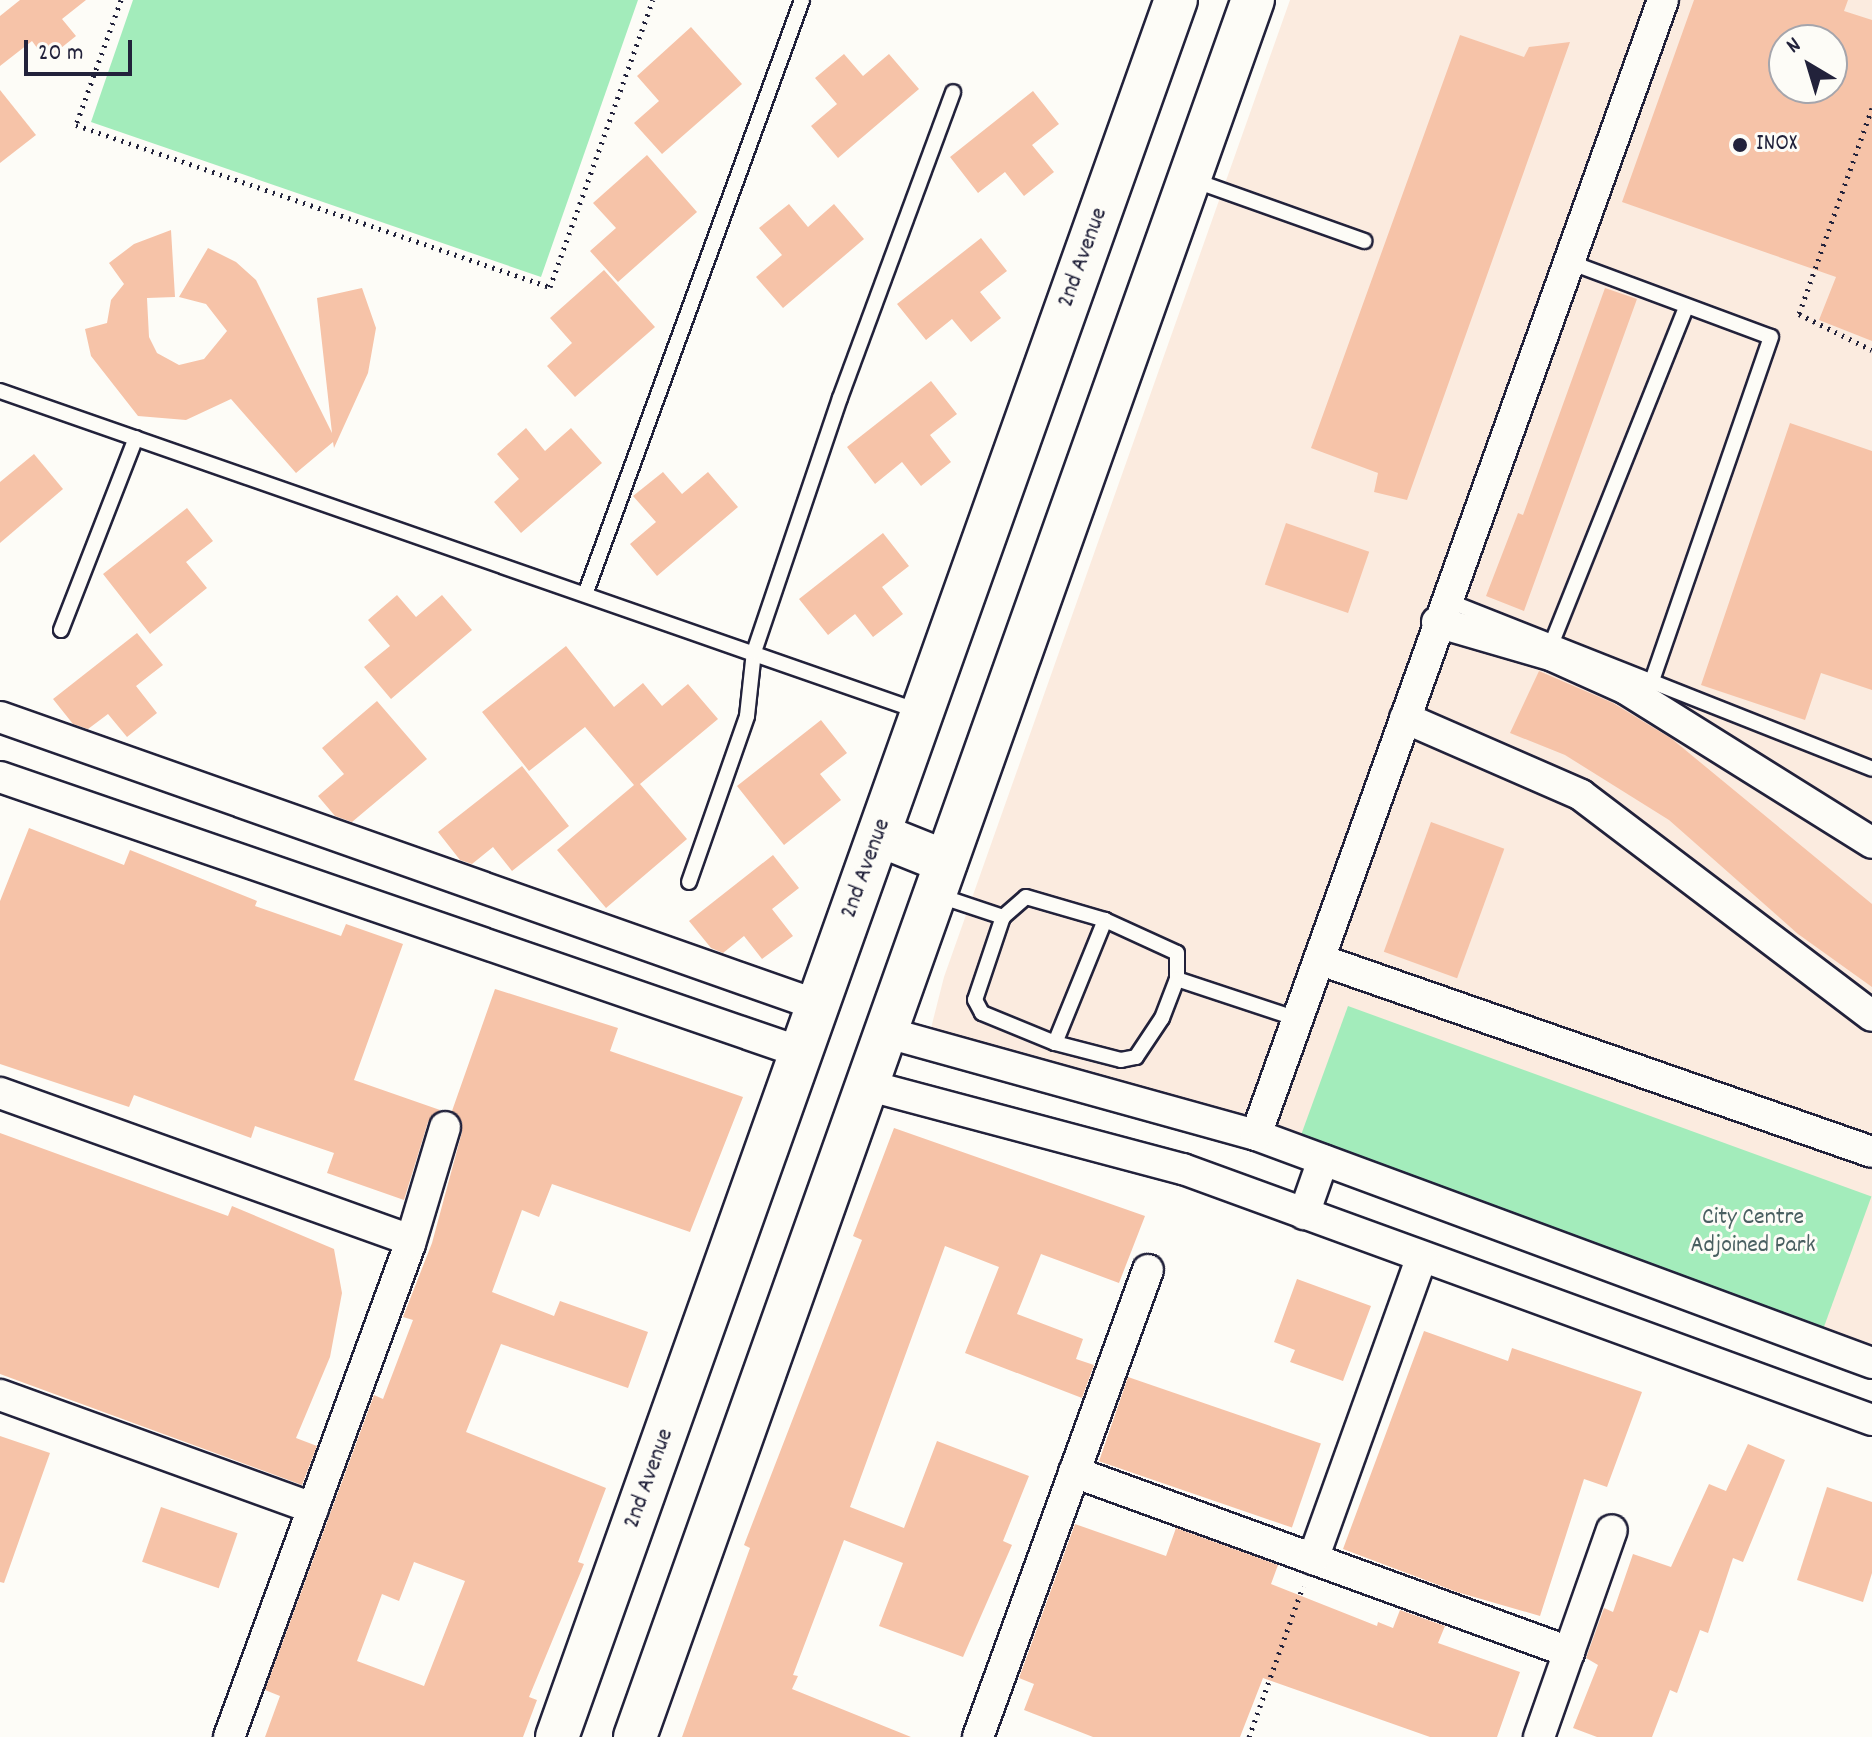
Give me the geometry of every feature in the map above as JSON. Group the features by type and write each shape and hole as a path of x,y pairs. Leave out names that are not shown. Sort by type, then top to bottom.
{"street":[{"name":"2nd Avenue","path":"557,1737 1176,0"},
{"path":"635,1737 870,1086 1253,0"},
{"path":"1256,1135 1663,0"},
{"path":"1442,611 1626,689 1872,843"},
{"path":"0,717 817,1005"},
{"path":"1405,718 1581,795 1872,1016"},
{"path":"3,787 803,1053"},
{"path":"879,835 942,879"},
{"path":"1321,960 1872,1152"},
{"path":"888,1033 1256,1135 1872,1363"},
{"path":"870,1086 1183,1169 1872,1420"},
{"path":"0,1093 410,1240"},
{"path":"229,1737 410,1240 445,1127"},
{"path":"1304,1214 1323,1160"},
{"path":"1313,1559 1422,1257"},
{"path":"978,1737 1148,1270"},
{"path":"0,1395 313,1508"},
{"path":"1074,1472 1569,1652"},
{"path":"1539,1737 1612,1530"}],"lane":[{"path":"586,592 802,0"},
{"path":"689,882 747,716 754,652 840,398 953,92"},
{"path":"1189,179 1364,241"},
{"path":"1569,262 1771,337 1653,678"},
{"path":"1553,640 1686,308"},
{"path":"0,391 586,592 922,712"},
{"path":"61,630 136,438"},
{"path":"1442,611 1553,640 1872,769"},
{"path":"942,879 1003,917"},
{"path":"1026,897 1105,920 1177,953 1177,979 1162,1018 1136,1057 1121,1060 1055,1043 982,1013 975,1000 1003,917 1026,897"},
{"path":"1055,1043 1105,920"},
{"path":"1177,979 1297,1019"}],"path":[{"path":"121,0 76,125 550,287 653,0"},
{"path":"1872,108 1799,314 1872,350"},
{"path":"1249,1737 1313,1559"}],"shaded area":[{"path":"1290,0 1872,0 1872,1374 929,1036 944,977"}],"green space":[{"path":"133,0 638,0 541,277 91,122"},
{"name":"City Centre Adjoined Park","path":"1348,1006 1871,1197 1820,1337 1297,1146"}],"building":[{"path":"20,0 86,0 62,19 76,36 46,60 32,41 0,66 0,16"},
{"name":"INOX","path":"1694,0 1848,0 1844,11 1872,20 1872,341 1819,320 1836,277 1622,202"},
{"path":"691,27 742,84 662,154 634,123 659,101 637,76"},
{"path":"1460,35 1524,57 1529,47 1570,42 1407,500 1374,492 1378,473 1311,448"},
{"path":"844,54 863,76 889,54 919,89 838,158 811,126 837,104 815,78"},
{"path":"0,90 36,135 0,163"},
{"path":"1033,91 1059,124 1032,145 1054,172 1024,196 1005,172 978,193 950,157"},
{"path":"647,155 697,212 618,282 590,251 616,228 593,203"},
{"path":"789,204 808,227 834,204 864,239 783,308 756,277 782,255 759,228"},
{"path":"171,230 175,297 147,298 149,337 157,353 179,365 204,359 227,331 206,304 179,297 208,248 236,262 256,280 332,433 317,298 362,288 376,328 368,373 334,448 333,442 296,473 231,399 186,420 138,416 91,356 85,329 107,323 111,300 124,284 109,263 134,244"},
{"path":"981,238 1007,271 980,292 1001,318 971,342 952,319 926,340 897,304"},
{"path":"604,270 655,327 575,397 547,366 572,343 550,318"},
{"path":"1605,288 1637,299 1524,611 1486,596 1518,513 1523,515"},
{"path":"931,381 957,414 930,435 951,462 921,486 902,462 875,484 847,447"},
{"path":"1790,423 1872,451 1872,690 1821,673 1805,720 1701,685"},
{"path":"526,428 545,451 571,428 602,463 521,533 494,502 519,479 497,454"},
{"path":"34,454 63,489 0,543 0,482"},
{"path":"663,472 682,494 708,472 738,507 657,576 630,544 656,522 633,496"},
{"path":"187,508 213,541 186,562 207,588 150,634 103,574"},
{"path":"1286,523 1369,552 1348,613 1265,584"},
{"path":"883,533 909,566 882,587 903,614 873,637 855,614 828,635 799,599"},
{"path":"397,595 416,617 442,595 472,630 391,699 364,667 390,646 368,620"},
{"path":"137,633 163,665 136,686 157,713 127,737 108,714 88,729 73,724 53,699"},
{"path":"566,646 614,707 643,683 662,706 688,684 718,719 640,784 687,839 606,908 557,850 634,785 585,727 529,771 482,712"},
{"path":"1539,671 1613,703 1672,739 1872,904 1872,987 1798,934 1669,820 1565,755 1510,733"},
{"path":"377,701 427,759 352,822 335,816 318,796 344,774 322,748"},
{"path":"821,720 847,753 820,774 841,800 784,845 737,786"},
{"path":"522,766 569,826 512,871 493,847 472,864 460,860 438,832"},
{"path":"1431,822 1504,849 1457,978 1384,952"},
{"path":"29,828 124,865 130,850 257,901 255,906 341,936 346,924 403,944 354,1080 440,1110 428,1122 404,1200 327,1173 334,1153 255,1126 251,1138 134,1095 129,1107 0,1064 0,901"},
{"path":"773,855 799,888 772,909 793,936 762,959 744,936 723,953 711,948 689,921"},
{"path":"495,989 618,1028 610,1051 743,1097 690,1232 552,1184 539,1217 522,1210 492,1292 554,1316 560,1301 648,1332 628,1388 501,1344 466,1432 606,1488 578,1562 584,1564 529,1697 537,1700 523,1737 265,1737 280,1696 265,1690 374,1395 383,1399 413,1320 403,1317 432,1243 462,1132 462,1122 452,1111","holes":["414,1562 465,1581 424,1686 357,1661 382,1594 399,1601"]},
{"path":"894,1128 1145,1216 1119,1283 1041,1254 1017,1314 1083,1339 1076,1359 1094,1365 1082,1398 965,1353 999,1267 945,1246 850,1507 904,1528 937,1441 1029,1476 1003,1541 1012,1545 963,1657 879,1626 903,1563 844,1540 793,1675 798,1676 792,1689 911,1737 682,1737 750,1548 744,1545 862,1240 853,1236"},
{"path":"0,1133 228,1216 232,1206 334,1249 342,1293 330,1357 296,1438 317,1446 302,1485 0,1374"},
{"path":"1297,1279 1371,1306 1343,1381 1290,1362 1295,1350 1274,1342"},
{"path":"1424,1331 1508,1361 1512,1348 1642,1392 1607,1487 1584,1479 1540,1616 1457,1592 1343,1549"},
{"path":"1128,1377 1321,1443 1292,1528 1099,1461"},
{"path":"0,1436 50,1453 4,1583 0,1582"},
{"path":"1748,1444 1785,1460 1743,1562 1733,1558 1708,1633 1700,1630 1677,1693 1670,1690 1652,1737 1597,1737 1573,1728 1598,1665 1586,1658 1604,1608 1613,1612 1633,1554 1671,1567 1709,1484 1726,1491"},
{"path":"1827,1487 1872,1502 1872,1573 1863,1602 1797,1580"},
{"path":"161,1507 238,1533 219,1588 142,1562"},
{"path":"1075,1524 1166,1556 1176,1528 1278,1565 1271,1584 1377,1626 1378,1622 1393,1628 1400,1610 1445,1626 1438,1643 1520,1672 1497,1737 1430,1737 1263,1678 1240,1737 1093,1737 1024,1710 1034,1684 1019,1678"}],"place":[{"name":"INOX","path":"1740,145"}]}
